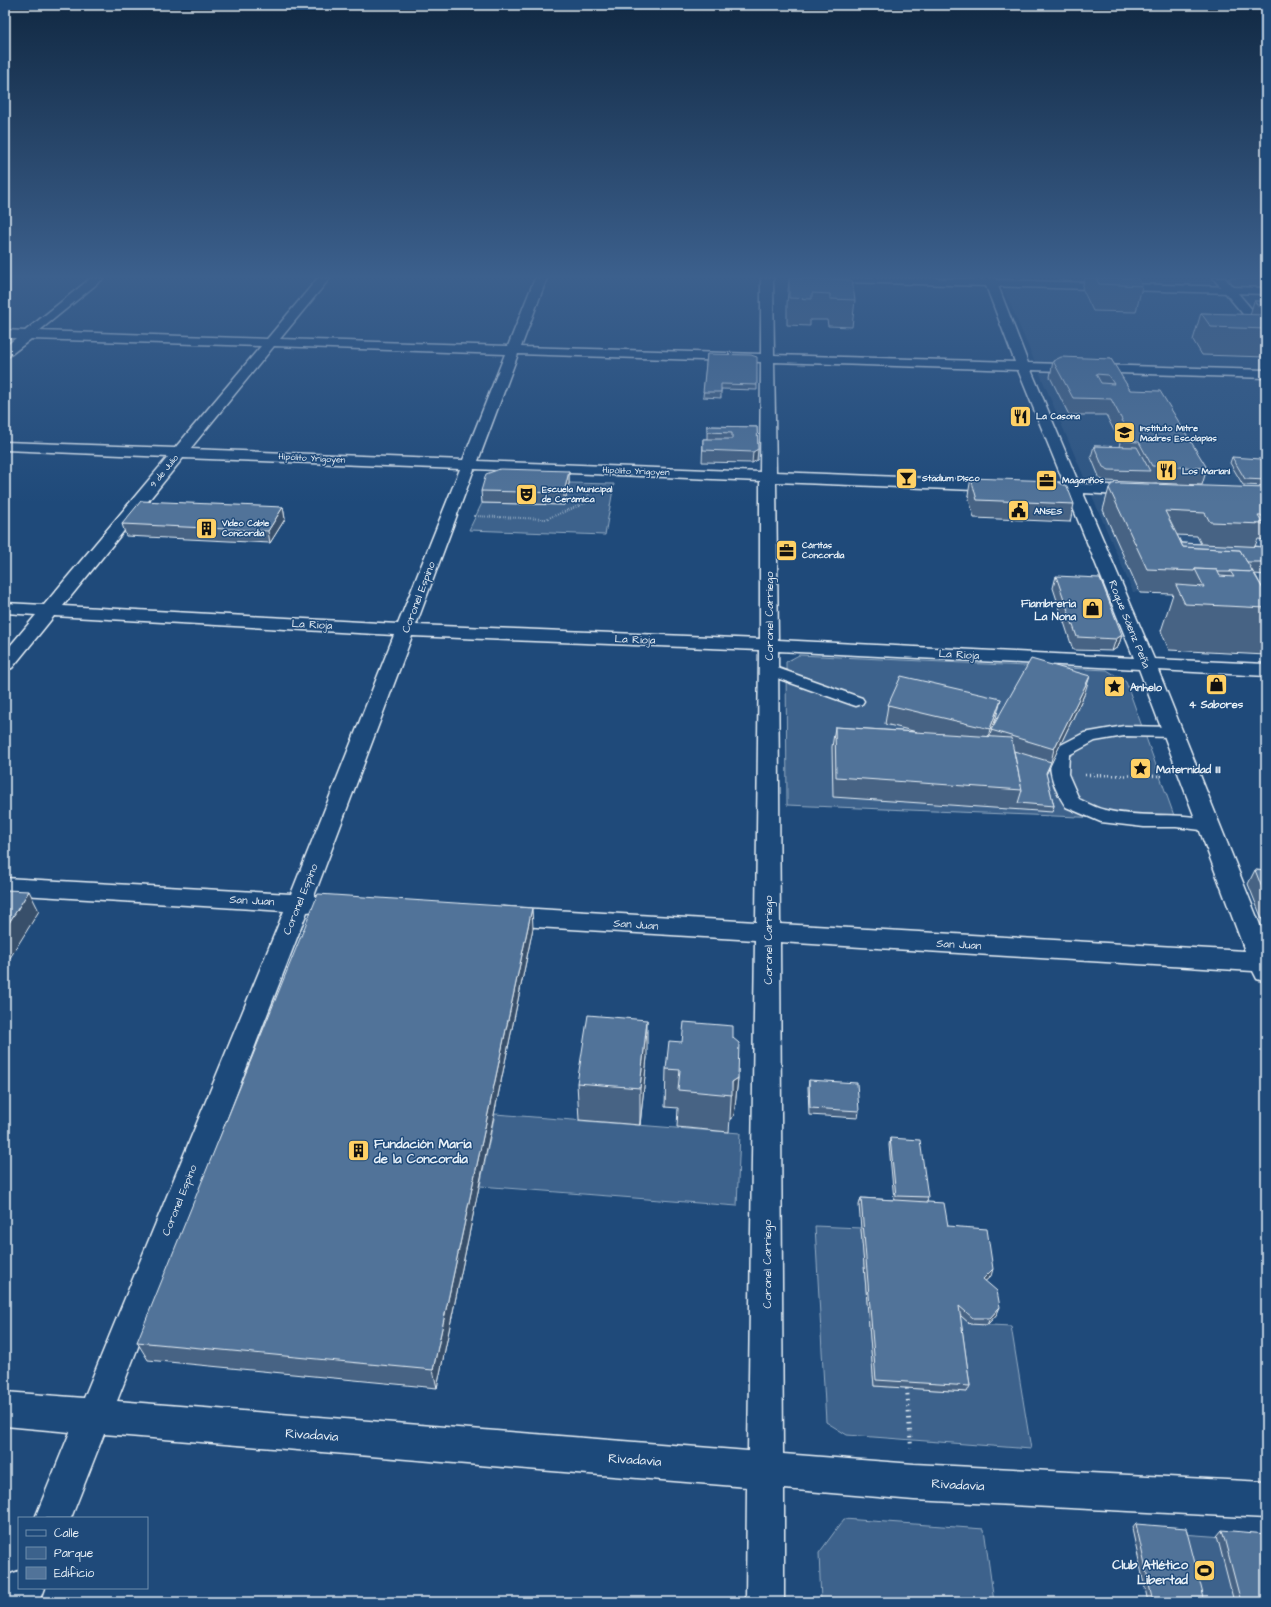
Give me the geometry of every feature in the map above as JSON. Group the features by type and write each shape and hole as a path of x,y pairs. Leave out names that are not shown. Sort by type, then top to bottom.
{"street":[{"name":"9 de Julio","path":"5,664 264,353"},
{"name":"Coronel Espino","path":"53,1517 92,1416 299,903 406,630 512,353"},
{"path":"608,353 1266,374"},
{"name":"Coronel Carriego","path":"765,1602 769,670 768,353"},
{"name":"Roque Sáenz Peña","path":"1018,353 1146,663 1265,965"},
{"name":"Hipólito Yrigoyen","path":"5,446 1012,486"},
{"path":"1027,487 1154,492"},
{"name":"La Rioja","path":"5,608 406,630 769,645 1266,670"},
{"name":"San Juan","path":"5,886 331,905"},
{"name":"San Juan","path":"482,914 1265,965"},
{"name":"Rivadavia","path":"5,1409 914,1482 1266,1500"},
{"path":"20,1602 26,1589"}],"lane":[{"path":"769,670 856,701"},
{"path":"1172,732 1124,732 1090,737 1061,752 1058,774 1072,803 1101,816 1144,821 1176,821 1209,825"}],"path":[{"path":"450,515 546,519 586,503 595,470"},
{"path":"1058,774 1190,777"},
{"path":"907,1388 914,1482"}],"shaded area":[{"path":"1031,353 1266,353 1266,615 1256,597 1133,592"}],"green space":[{"path":"569,483 614,484 605,535 469,530 482,503 564,505"},
{"path":"799,655 1107,670 1126,682 1176,821 787,805 786,662","holes":["1084,695 1044,779 987,750"]},
{"path":"495,1114 740,1133 737,1206 480,1186"},
{"path":"815,1226 861,1228 874,1386 967,1392 956,1312 970,1324 1011,1326 1031,1449 847,1435 826,1422"},
{"path":"844,1519 984,1529 994,1602 821,1602 819,1553"},
{"name":"Club Atlético Libertad","path":"1182,1534 1266,1540 1266,1602 1148,1602"}],"building":[{"path":"707,354 751,355 757,357 757,385 721,384 721,392 703,392"},
{"path":"1061,357 1111,359 1130,390 1160,391 1207,468 1152,466 1139,442 1124,441 1122,437 1131,437 1111,399 1073,398 1053,361","holes":["1096,374 1108,375 1114,384 1101,383"]},
{"path":"707,426 757,427 758,449 753,452 703,450 703,439 732,439 732,433 707,432"},
{"path":"1094,446 1137,447 1150,471 1109,470 1103,467"},
{"path":"1232,457 1261,459 1266,466 1266,480 1245,479"},
{"path":"500,469 569,471 564,493 481,491 486,474"},
{"path":"971,478 1054,481 1067,486 1074,504 977,500"},
{"path":"1112,484 1266,488 1266,516 1258,516 1263,524 1210,522 1205,513 1165,511 1183,547 1240,550 1253,572 1218,572 1217,570 1195,569 1194,571 1147,569 1109,488"},
{"path":"141,501 283,507 268,531 122,524"},
{"path":"1181,543 1266,547 1266,562 1247,562 1240,550 1183,547"},
{"path":"1195,569 1217,570 1220,576 1234,577 1230,571 1253,572 1263,589 1266,589 1266,608 1185,604 1176,585 1204,587"},
{"path":"1056,576 1100,578 1122,635 1116,639 1077,637"},
{"path":"1031,659 1090,676 1054,749 991,730"},
{"path":"901,676 1001,699 990,729 888,705"},
{"path":"835,727 1011,738 1022,790 836,777"},
{"path":"1014,751 1051,762 1046,773 1054,806 1018,803 1022,790"},
{"path":"1255,870 1266,871 1266,898"},
{"path":"5,890 29,891 5,929"},
{"name":"Fundación María de la Concordia","path":"318,894 532,908 433,1370 137,1342"},
{"path":"588,1015 647,1020 640,1088 577,1083"},
{"path":"684,1022 733,1026 733,1038 739,1043 738,1078 732,1082 732,1095 678,1090 680,1070 666,1069 669,1041 682,1042"},
{"path":"809,1080 857,1083 859,1111 810,1108"},
{"path":"890,1138 920,1140 928,1197 896,1196"},
{"path":"861,1198 944,1203 948,1226 987,1229 993,1269 983,1279 997,1291 1000,1307 990,1318 973,1318 959,1306 970,1386 876,1380"},
{"path":"1136,1524 1186,1528 1205,1602 1153,1602"},
{"path":"1222,1530 1266,1534 1266,1602 1241,1602"}],"place":[{"name":"La Casona","path":"1020,416"},
{"name":"Instituto Mitre Madres Escolapias","path":"1124,433"},
{"name":"Los Mariani","path":"1167,471"},
{"name":"Stadium Disco","path":"907,478"},
{"name":"Magariños","path":"1047,480"},
{"name":"Escuela Municipal de Cerámica","path":"526,494"},
{"name":"ANSES","path":"1019,511"},
{"name":"Video Cable Concordia","path":"206,528"},
{"name":"Cáritas Concordia","path":"787,550"},
{"name":"Fiambreria La Nona","path":"1092,609"},
{"name":"4 Sabores","path":"1216,684"},
{"name":"Anhelo","path":"1114,687"},
{"name":"Maternidad III","path":"1140,769"},
{"name":"Fundación María de la Concordia","path":"359,1150"},
{"name":"Club Atlético Libertad","path":"1204,1571"}]}
